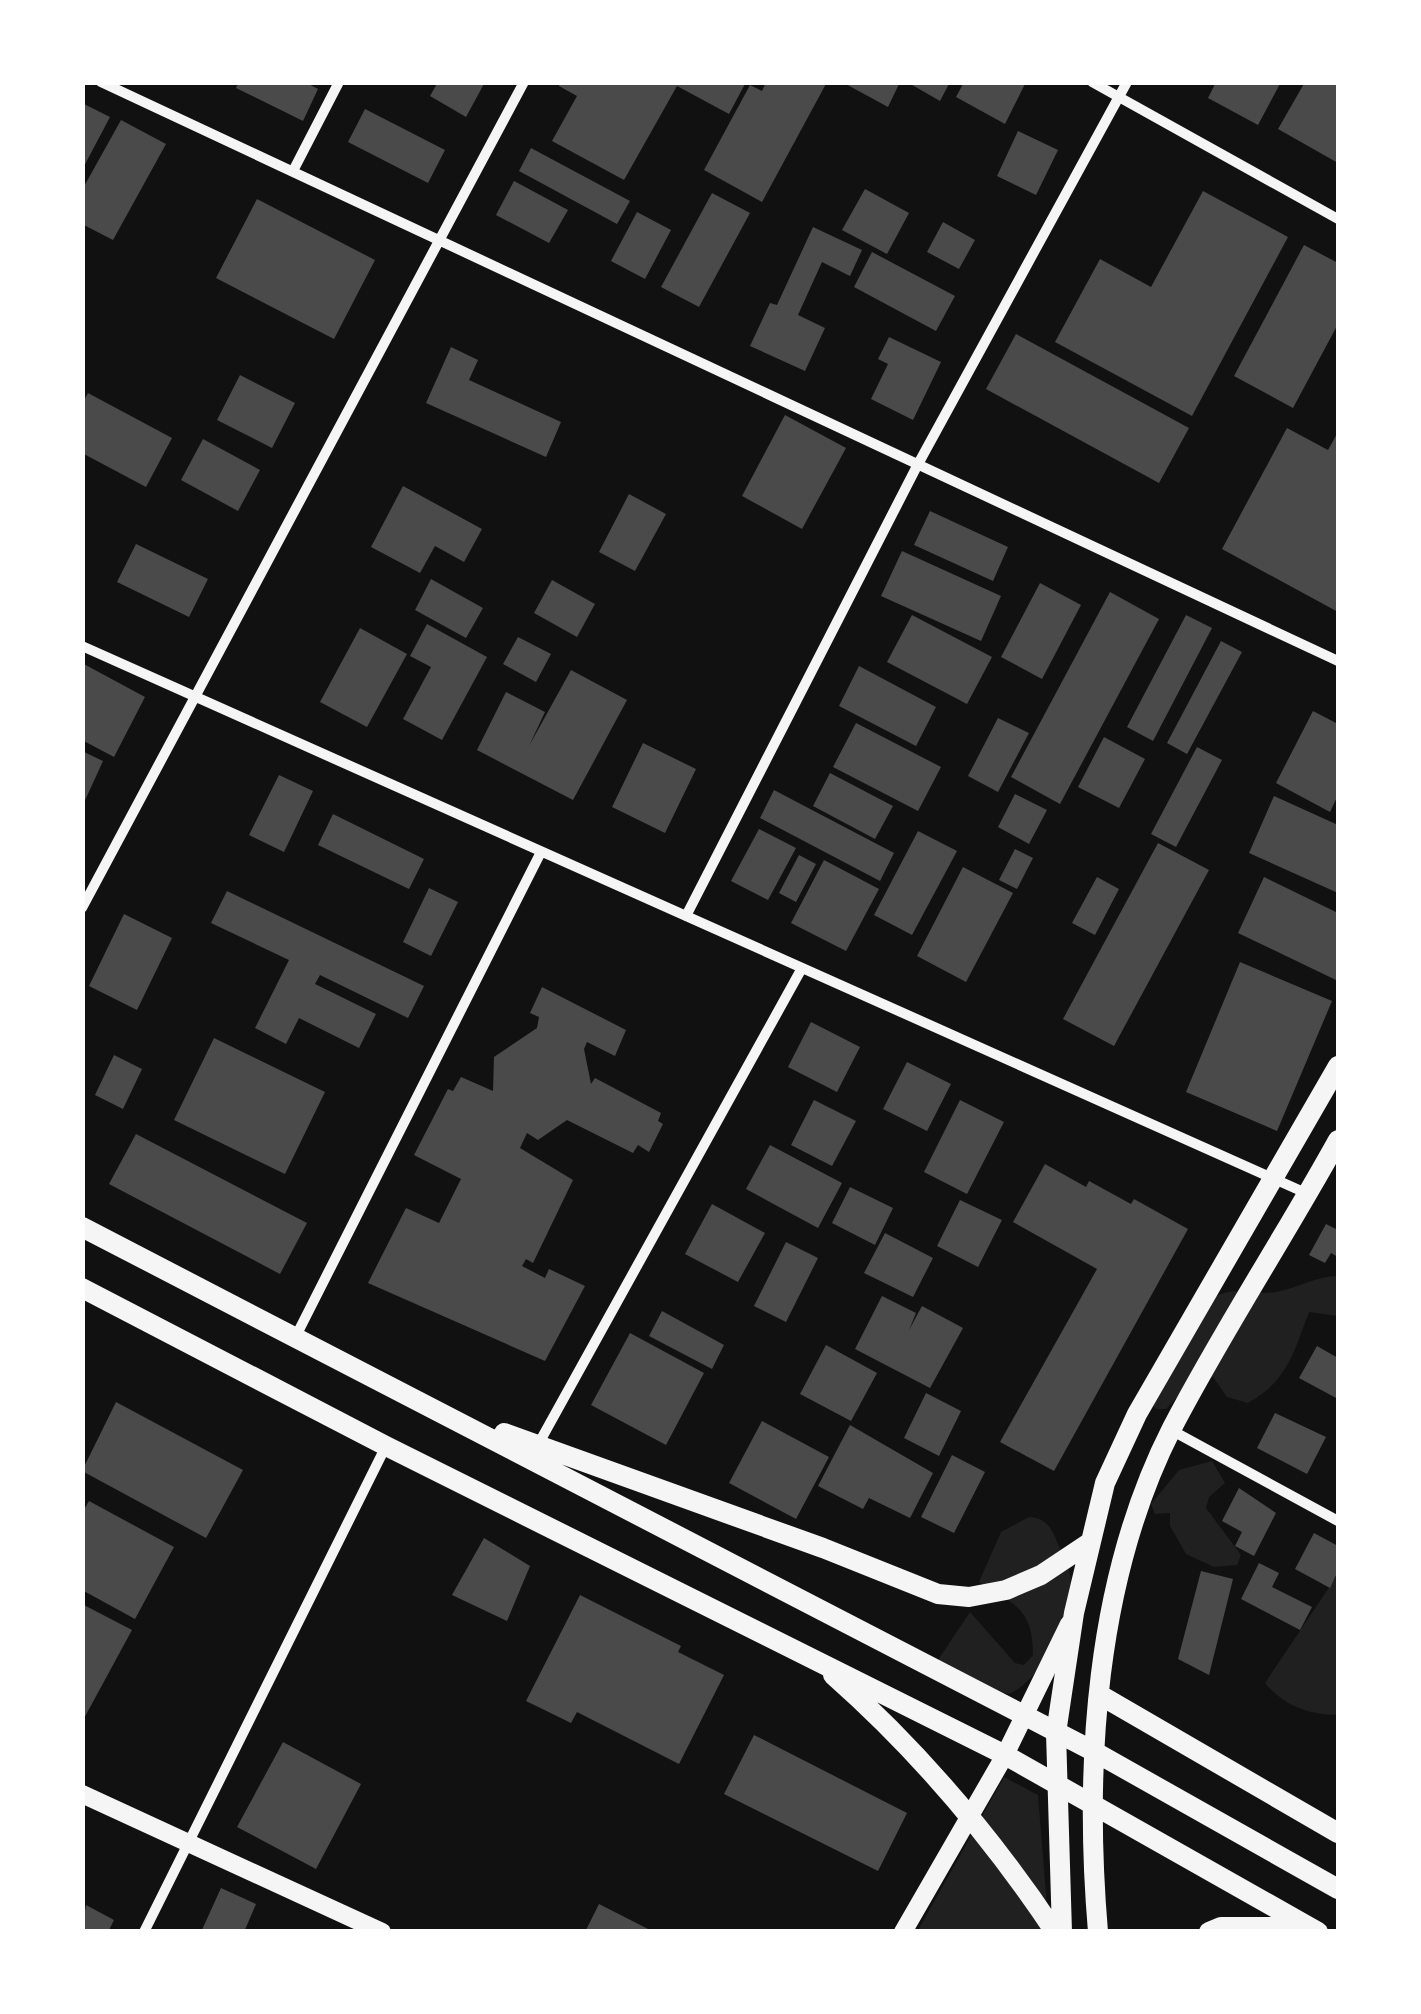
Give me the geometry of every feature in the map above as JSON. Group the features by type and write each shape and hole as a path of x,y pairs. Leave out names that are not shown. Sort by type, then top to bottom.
{"main road":[{"path":"1058,1932 1056,1733 1074,1613 1105,1482 1137,1414 1277,1178 1338,1066"},
{"path":"1098,1932 1093,1803 1100,1695 1118,1589 1136,1516 1171,1430 1338,1140"},
{"path":"82,1226 470,1424 1095,1752 1338,1889"},
{"path":"82,1288 386,1446 1005,1754 1314,1929"},
{"path":"470,1424 538,1442 938,1594 969,1597 1006,1590 1040,1575 1089,1543"},
{"path":"903,1932 1005,1754 1074,1613"},
{"path":"809,1654 901,1735 970,1815 1058,1932"},
{"path":"1100,1695 1338,1833"},
{"path":"82,1794 382,1932"},
{"path":"1209,1932 1241,1926 1314,1929"}],"street":[{"path":"101,82 1338,661"},
{"path":"293,171 339,82"},
{"path":"82,908 192,695 524,82"},
{"path":"1092,82 1338,219"},
{"path":"686,916 917,466 1126,82"},
{"path":"82,646 1308,1194"},
{"path":"296,1336 540,852"},
{"path":"538,1442 802,968"},
{"path":"1171,1430 1338,1521"},
{"path":"144,1932 386,1446"}],"shaded area":[{"path":"1338,1276 1338,1316 1309,1312 1281,1375 1248,1403 1227,1397 1213,1377 1192,1381 1166,1409 1156,1409 1149,1401 1214,1297 1230,1292 1276,1292"},
{"path":"1212,1461 1225,1483 1209,1497 1206,1508 1241,1555 1237,1565 1214,1567 1186,1554 1170,1526 1170,1513 1155,1514 1151,1504 1179,1470"},
{"path":"1029,1517 1045,1522 1054,1535 1070,1574 1070,1598 1053,1647 1033,1676 1009,1694 978,1687 938,1660 970,1612 1015,1663 1024,1665 1033,1655 1025,1616 979,1582 1001,1532"},
{"path":"1338,1574 1338,1715 1298,1708 1265,1683"},
{"path":"1004,1777 1038,1795 1049,1931 917,1932"}],"building":[{"path":"239,82 305,82 318,89 303,121 236,88"},
{"path":"438,82 485,82 466,117 430,96"},
{"path":"560,82 746,82 729,114 677,86 624,180 552,141 577,96 559,86"},
{"path":"766,82 827,82 762,202 704,170 750,85 762,91"},
{"path":"842,82 900,82 888,107"},
{"path":"907,82 950,82 940,101"},
{"path":"964,82 1026,82 1005,124 956,97"},
{"path":"1216,82 1281,82 1258,125 1208,98"},
{"path":"1305,82 1338,82 1338,163 1278,129"},
{"path":"82,103 110,117 82,170"},
{"path":"365,109 445,150 428,183 348,142"},
{"path":"121,120 166,144 113,240 82,224 82,190"},
{"path":"1018,131 1058,150 1036,195 997,176"},
{"path":"531,148 630,201 617,224 519,171"},
{"path":"514,181 568,210 549,243 496,215"},
{"path":"865,189 909,213 887,254 842,230"},
{"path":"1203,191 1288,237 1192,416 1055,342 1100,259 1151,287"},
{"path":"712,193 750,213 699,307 661,287"},
{"path":"257,199 375,260 334,339 216,278"},
{"path":"637,212 671,230 645,279 611,261"},
{"path":"943,222 975,240 959,269 927,252"},
{"path":"813,227 862,250 850,276 822,262 798,315 825,328 805,371 750,346 770,303 777,305"},
{"path":"1304,245 1338,263 1338,324 1293,408 1234,376"},
{"path":"872,252 955,296 936,331 854,287"},
{"path":"1016,334 1189,428 1159,483 986,389"},
{"path":"889,337 941,362 913,420 871,399 888,364 878,359"},
{"path":"451,347 478,360 469,380 561,422 546,457 426,403"},
{"path":"240,375 295,403 272,448 217,420"},
{"path":"88,393 172,438 146,487 82,453 82,404"},
{"path":"785,415 846,448 802,529 742,496"},
{"path":"1287,428 1328,450 1338,432 1338,612 1222,549"},
{"path":"203,439 260,470 238,511 181,480"},
{"path":"403,486 482,529 464,562 435,546 420,573 371,547"},
{"path":"629,494 666,514 635,571 599,552"},
{"path":"930,511 1008,547 993,581 914,545"},
{"path":"136,544 208,579 189,617 117,582"},
{"path":"902,551 1001,596 981,641 881,596"},
{"path":"431,579 483,608 466,638 415,610"},
{"path":"552,580 595,604 577,637 534,613"},
{"path":"1040,583 1081,605 1042,679 1001,657"},
{"path":"1110,592 1159,619 1060,804 1011,777"},
{"path":"912,615 992,657 967,704 887,662"},
{"path":"1186,615 1212,628 1153,741 1127,727"},
{"path":"427,624 487,657 442,740 403,719 431,667 410,656"},
{"path":"360,628 407,654 367,727 320,702"},
{"path":"518,637 551,654 536,682 503,664"},
{"path":"1221,641 1242,652 1187,754 1167,743"},
{"path":"82,663 145,697 114,757 82,740"},
{"path":"859,666 936,707 916,746 839,706"},
{"path":"571,670 627,700 573,800 477,750 506,692 545,712 529,746"},
{"path":"1313,711 1338,724 1338,795 1330,812 1276,783"},
{"path":"998,718 1029,733 998,792 968,776"},
{"path":"856,723 941,767 918,811 833,767"},
{"path":"1104,737 1145,759 1119,808 1078,787"},
{"path":"643,743 696,769 665,833 612,807"},
{"path":"1197,747 1222,760 1176,847 1151,834"},
{"path":"82,751 103,761 82,807"},
{"path":"830,773 893,806 875,839 813,806"},
{"path":"279,775 313,791 284,852 249,835"},
{"path":"774,790 894,853 880,881 760,818"},
{"path":"1015,794 1047,810 1029,844 998,827"},
{"path":"1274,796 1338,825 1338,893 1249,853"},
{"path":"333,814 424,859 409,889 318,845"},
{"path":"759,829 796,848 768,900 731,881"},
{"path":"918,831 957,851 912,935 874,915"},
{"path":"1158,843 1209,870 1114,1046 1063,1019"},
{"path":"1015,849 1033,858 1017,889 999,880"},
{"path":"799,855 816,864 796,902 779,893"},
{"path":"824,860 879,889 846,951 791,923"},
{"path":"963,867 1013,893 966,982 917,956"},
{"path":"1097,877 1119,889 1095,935 1072,923"},
{"path":"1264,877 1338,913 1338,981 1238,933"},
{"path":"429,888 458,902 431,956 403,942"},
{"path":"227,891 424,986 408,1018 320,975 315,984 376,1014 359,1048 299,1018 286,1044 255,1028 289,960 211,923"},
{"path":"124,914 172,938 137,1010 89,986"},
{"path":"1240,962 1332,1001 1277,1131 1186,1092"},
{"path":"542,987 626,1030 615,1056 587,1042 584,1049 591,1084 595,1078 661,1113 658,1121 663,1124 649,1152 638,1145 633,1153 567,1120 538,1140 527,1133 520,1148 573,1180 533,1263 526,1259 522,1266 545,1278 549,1269 585,1286 545,1361 368,1283 406,1208 439,1223 461,1179 414,1155 448,1089 453,1091 461,1077 493,1091 494,1057 537,1028 539,1017 530,1013"},
{"path":"811,1022 860,1047 837,1092 788,1067"},
{"path":"214,1038 325,1092 285,1174 174,1120"},
{"path":"114,1055 142,1069 123,1109 95,1095"},
{"path":"907,1062 951,1084 927,1131 883,1109"},
{"path":"814,1100 856,1121 832,1166 791,1145"},
{"path":"960,1100 1004,1122 967,1194 924,1172"},
{"path":"136,1134 307,1223 280,1274 109,1184"},
{"path":"770,1145 842,1183 818,1228 746,1189"},
{"path":"1045,1164 1086,1187 1089,1181 1131,1204 1134,1199 1188,1229 1054,1471 1000,1442 1097,1269 1013,1222"},
{"path":"850,1187 893,1208 875,1245 832,1223"},
{"path":"960,1200 1002,1220 978,1267 937,1246"},
{"path":"712,1204 765,1233 738,1282 685,1254"},
{"path":"1326,1224 1338,1230 1338,1257 1331,1253 1325,1263 1309,1255"},
{"path":"885,1233 933,1258 913,1297 864,1273"},
{"path":"786,1242 818,1258 786,1322 754,1306"},
{"path":"882,1296 916,1313 909,1330 922,1306 963,1328 930,1388 855,1349"},
{"path":"662,1311 724,1345 712,1369 649,1336"},
{"path":"630,1333 704,1373 666,1445 591,1405"},
{"path":"826,1345 877,1373 851,1421 800,1394"},
{"path":"1317,1346 1338,1358 1338,1399 1299,1378"},
{"path":"926,1393 961,1411 939,1456 904,1438"},
{"path":"116,1402 243,1470 206,1538 82,1471"},
{"path":"1275,1413 1326,1437 1307,1474 1257,1448"},
{"path":"762,1421 829,1457 796,1519 729,1483"},
{"path":"850,1425 933,1473 910,1518 869,1498 863,1509 818,1486"},
{"path":"952,1455 985,1472 954,1533 921,1517"},
{"path":"1239,1488 1276,1513 1254,1556 1235,1546 1242,1532 1222,1521"},
{"path":"89,1501 174,1547 135,1619 82,1590 82,1513"},
{"path":"1314,1533 1338,1546 1338,1571 1330,1588 1295,1569"},
{"path":"484,1538 530,1566 507,1621 452,1595"},
{"path":"1259,1563 1279,1573 1272,1587 1312,1607 1300,1630 1241,1599"},
{"path":"1201,1571 1233,1579 1209,1675 1178,1659"},
{"path":"580,1595 681,1646 678,1652 724,1675 679,1764 577,1712 571,1723 526,1701"},
{"path":"82,1604 132,1630 82,1722"},
{"path":"754,1735 907,1813 878,1871 724,1794"},
{"path":"283,1742 361,1784 316,1869 237,1827"},
{"path":"221,1888 256,1904 244,1932 201,1932"},
{"path":"599,1904 654,1932 585,1932"},
{"path":"86,1905 114,1920 108,1932 82,1932"}]}
